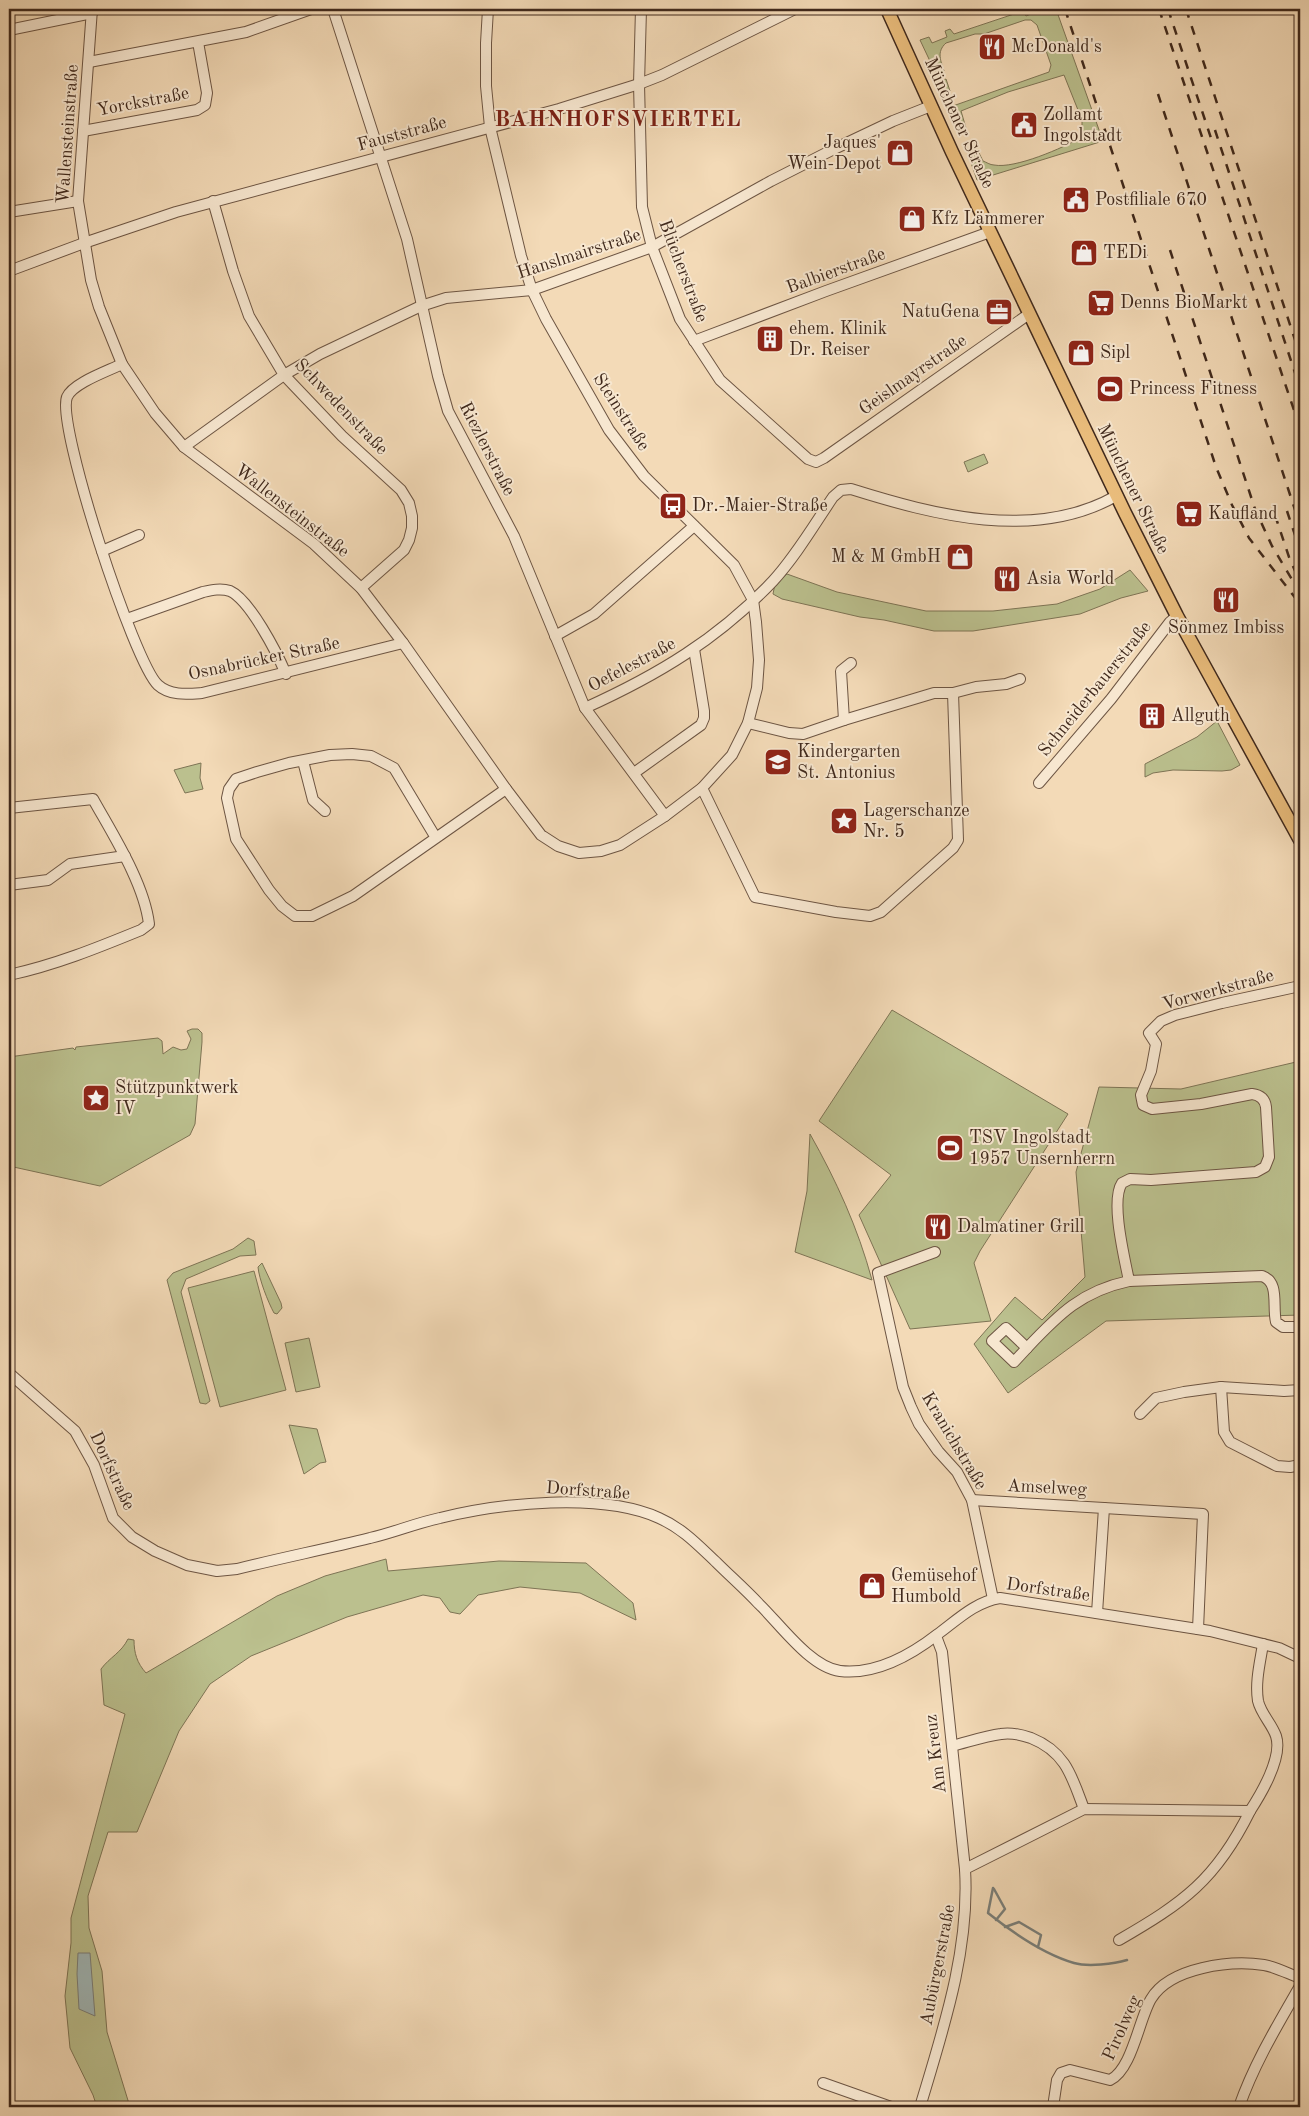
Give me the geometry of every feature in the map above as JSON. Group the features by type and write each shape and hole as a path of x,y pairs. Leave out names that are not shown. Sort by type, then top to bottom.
{"main road":[{"name":"Münchener Straße","path":"887,9 990,232 1116,496 1177,616 1300,840"}],"street":[{"path":"89,62 246,32 311,9"},
{"name":"Riezlerstraße","path":"333,9 407,239 421,306 448,411 514,536 585,708 665,816"},
{"name":"Steinstraße","path":"488,9 486,86 490,127 521,256 532,290 566,355 618,443 644,476 734,565 753,600 758,660 757,688 748,723 732,755 702,788"},
{"name":"Blücherstraße","path":"641,9 639,84 642,207 652,247 680,319 720,380 808,459 816,462"},
{"name":"Fauststraße","path":"9,271 84,243 213,201 559,109 639,84 662,75 795,9"},
{"path":"9,30 92,11"},
{"name":"Wallensteinstraße","path":"92,11 78,201 84,243 99,307 122,364 155,413 184,447 212,470 314,544 361,588 404,643 506,789 541,835 558,846 579,853 601,851 620,845 665,816 702,788"},
{"name":"Yorckstraße","path":"84,131 198,110 205,105 207,93 198,42"},
{"name":"Hanslmairstraße","path":"184,447 284,375 320,354 421,306 446,298 532,290 652,247 834,149 893,121 931,106"},
{"path":"9,212 78,201"},
{"name":"Schwedenstraße","path":"213,201 233,271 249,316 284,375 342,436 401,490 409,503 412,528 404,550 361,588"},
{"name":"Balbierstraße","path":"694,341 990,232"},
{"name":"Geislmayrstraße","path":"816,462 1030,314"},
{"name":"Osnabrücker Straße","path":"122,364 77,386 68,395 65,405 70,441 102,551 138,652 158,686 177,694 202,693 286,674 404,643"},
{"name":"Oefelestraße","path":"585,708 648,678 720,631 773,581 791,559 833,497 841,490 851,489 918,509 960,516 1007,520 1045,519 1067,516 1116,496"},
{"path":"555,636 594,614 694,526"},
{"path":"102,551 139,535"},
{"path":"126,619 203,592 228,590 238,596 260,624 276,651 286,674"},
{"name":"Schneiderbauerstraße","path":"1039,783 1111,699 1170,622 1177,616"},
{"name":"Oefelestraße","path":"634,773 702,725 704,711 694,649"},
{"path":"844,720 841,671 851,663"},
{"path":"748,723 789,733 804,734 844,720 934,694 953,693 976,687 1006,684 1020,679"},
{"path":"702,788 755,897 836,912 870,916 881,912 954,848 958,840 953,693"},
{"path":"436,838 394,768 371,756 352,754 330,755 236,779 229,789 227,798 236,840 268,890 282,906 296,916 312,916 353,896 436,838 506,789"},
{"path":"303,761 313,800 325,811"},
{"path":"9,808 93,799 125,856 147,910 149,924 140,930 78,956 42,968 9,976"},
{"path":"9,885 48,880 70,864 125,856"},
{"name":"Vorwerkstraße","path":"1129,1281 1118,1213 1118,1189 1124,1181 1130,1179 1151,1180 1256,1172 1265,1167 1269,1157 1266,1103 1259,1096 1252,1094 1201,1104 1152,1109 1143,1105 1141,1095 1151,1071 1156,1044 1149,1033 1161,1022 1176,1015 1300,986"},
{"name":"Kranichstraße","path":"934,1252 878,1273 903,1387 919,1424 938,1451 957,1472 972,1500 993,1599"},
{"path":"1027,1348 1057,1317 1072,1305 1093,1292 1129,1281 1262,1276 1268,1278 1273,1286 1276,1322 1283,1327 1300,1327"},
{"name":"Dorfstraße","path":"9,1373 75,1431 94,1465 110,1510 118,1524 142,1544 170,1558 196,1567 217,1571 237,1569 370,1538 440,1518 489,1508 549,1503 606,1505 648,1513 685,1533 802,1648 832,1669 850,1671 878,1667 901,1658 936,1636 974,1607 993,1599 1006,1598 1198,1629 1286,1650 1300,1658"},
{"path":"1140,1414 1156,1398 1184,1392 1221,1387 1284,1391 1300,1390"},
{"path":"1221,1387 1224,1432 1230,1442 1277,1466 1290,1467 1300,1465"},
{"name":"Amselweg","path":"972,1500 1104,1508 1097,1613"},
{"path":"1104,1508 1203,1514 1198,1629"},
{"name":"Am Kreuz","path":"936,1636 942,1652 966,1869"},
{"path":"1118,1940 1166,1913 1191,1893 1217,1867 1236,1840 1250,1812 1270,1771 1278,1744 1276,1735 1259,1704 1256,1685 1264,1644"},
{"path":"952,1746 1003,1733 1021,1734 1040,1742 1058,1755 1070,1771 1084,1809"},
{"path":"966,1869 1084,1809 1250,1812"},
{"name":"Aubürgerstraße","path":"920,2107 946,2021 965,1925 966,1869"},
{"name":"Pirolweg","path":"1053,2107 1057,2080 1061,2073 1070,2070 1110,2080 1121,2072 1151,1998 1164,1983 1208,1967 1249,1964 1266,1966 1300,1978"},
{"path":"1239,2107 1265,2047 1300,1986"},
{"path":"823,2083 891,2107"}],"green space":[{"path":"1043,9 1056,9 1103,141 977,180 969,157 979,153 983,161 991,165 1014,164 1051,152 1082,137 1082,120 1064,75 1008,92 961,111 966,128 960,130 950,107 1049,72 1051,65 1037,25 1031,20 1025,20 984,34 975,34 946,43 940,53 944,71 937,76 920,40 929,37 932,43 947,37 945,31 950,29 954,34 1023,11 1026,16"},
{"path":"941,78 942,81 946,79 950,91 946,95 937,79"},
{"path":"984,454 988,463 968,472 964,462"},
{"path":"1130,570 1148,591 1121,598 1080,614 973,631 934,631 884,620 860,617 782,599 773,594 775,584 787,574 837,592 926,611 993,611 1057,604 1100,589"},
{"path":"1217,721 1240,765 1231,770 1173,770 1153,773 1145,777 1145,764 1197,737"},
{"path":"201,763 200,778 203,789 185,793 174,770"},
{"name":"TSV Ingolstadt 1957 Unsernherrn","path":"892,1010 1068,1114 974,1263 991,1321 910,1329 859,1215 891,1175 819,1121"},
{"path":"198,1029 202,1033 202,1042 195,1124 190,1135 100,1186 9,1166 9,1057 158,1038 162,1041 163,1054 173,1047 181,1050 187,1049 191,1039 187,1031"},
{"path":"1296,1062 1300,1194 1300,1315 1106,1321 1008,1393 974,1344 1015,1297 1042,1320 1085,1277 1076,1172 1099,1087 1181,1089"},
{"path":"810,1134 846,1205 872,1280 795,1252 807,1191"},
{"path":"248,1238 254,1241 256,1255 240,1256 186,1279 181,1292 210,1401 206,1404 200,1403 167,1280 173,1273 233,1249"},
{"path":"262,1263 281,1303 282,1308 277,1314 274,1313 260,1278 258,1267"},
{"path":"254,1271 286,1390 220,1407 188,1288"},
{"path":"309,1338 320,1387 296,1392 285,1343"},
{"path":"289,1425 317,1429 326,1462 320,1463 304,1474"},
{"path":"386,1559 388,1571 499,1561 586,1563 633,1603 636,1620 580,1593 520,1587 478,1595 460,1614 450,1612 440,1598 423,1595 347,1617 251,1656 210,1684 179,1731 137,1832 108,1832 88,1896 89,1928 102,1971 107,2032 130,2107 97,2107 70,2048 65,1996 71,1943 71,1918 125,1714 104,1705 101,1669 122,1648 128,1639 134,1640 137,1658 146,1673 277,1596 325,1576"}],"water":[{"path":"78,1953 90,1953 95,2016 79,2009"}],"waterway":[{"path":"993,1888 988,1913 1018,1935 1051,1954 1074,1963 1086,1965 1115,1963 1127,1960"},
{"path":"994,1889 1005,1909 996,1920"},
{"path":"1005,1927 1019,1922 1041,1935 1038,1947"}],"railway":[{"path":"1065,9 1216,467 1232,505 1249,538 1300,604"},
{"path":"1159,9 1300,428"},
{"path":"1168,9 1212,141"},
{"path":"1186,9 1300,355"},
{"path":"1158,94 1300,525"},
{"path":"1215,130 1300,388"},
{"path":"1170,250 1255,509 1272,546 1300,593"},
{"path":"1287,511 1300,550"},
{"path":"1275,515 1289,557 1300,582"}],"place":[{"name":"McDonald's","path":"992,47"},
{"name":"Zollamt Ingolstadt","path":"1024,125"},
{"name":"Jaques' Wein-Depot","path":"900,153"},
{"name":"Postfiliale 670","path":"1076,200"},
{"name":"Kfz Lämmerer","path":"912,219"},
{"name":"TEDi","path":"1084,253"},
{"name":"Denns BioMarkt","path":"1101,303"},
{"name":"NatuGena","path":"999,312"},
{"name":"ehem. Klinik Dr. Reiser","path":"770,339"},
{"name":"Sipl","path":"1081,353"},
{"name":"Princess Fitness","path":"1110,389"},
{"name":"Dr.-Maier-Straße","path":"673,506"},
{"name":"Kaufland","path":"1189,514"},
{"name":"M & M GmbH","path":"960,557"},
{"name":"Asia World","path":"1007,579"},
{"name":"Sönmez Imbiss","path":"1226,600"},
{"name":"Allguth","path":"1152,716"},
{"name":"Kindergarten St. Antonius","path":"778,762"},
{"name":"Lagerschanze Nr. 5","path":"844,821"},
{"name":"Stützpunktwerk IV","path":"96,1098"},
{"name":"TSV Ingolstadt 1957 Unsernherrn","path":"950,1148"},
{"name":"Dalmatiner Grill","path":"938,1227"},
{"name":"Gemüsehof Humbold","path":"872,1586"}],"district":[{"name":"BAHNHOFSVIERTEL","path":"618,120"}]}
